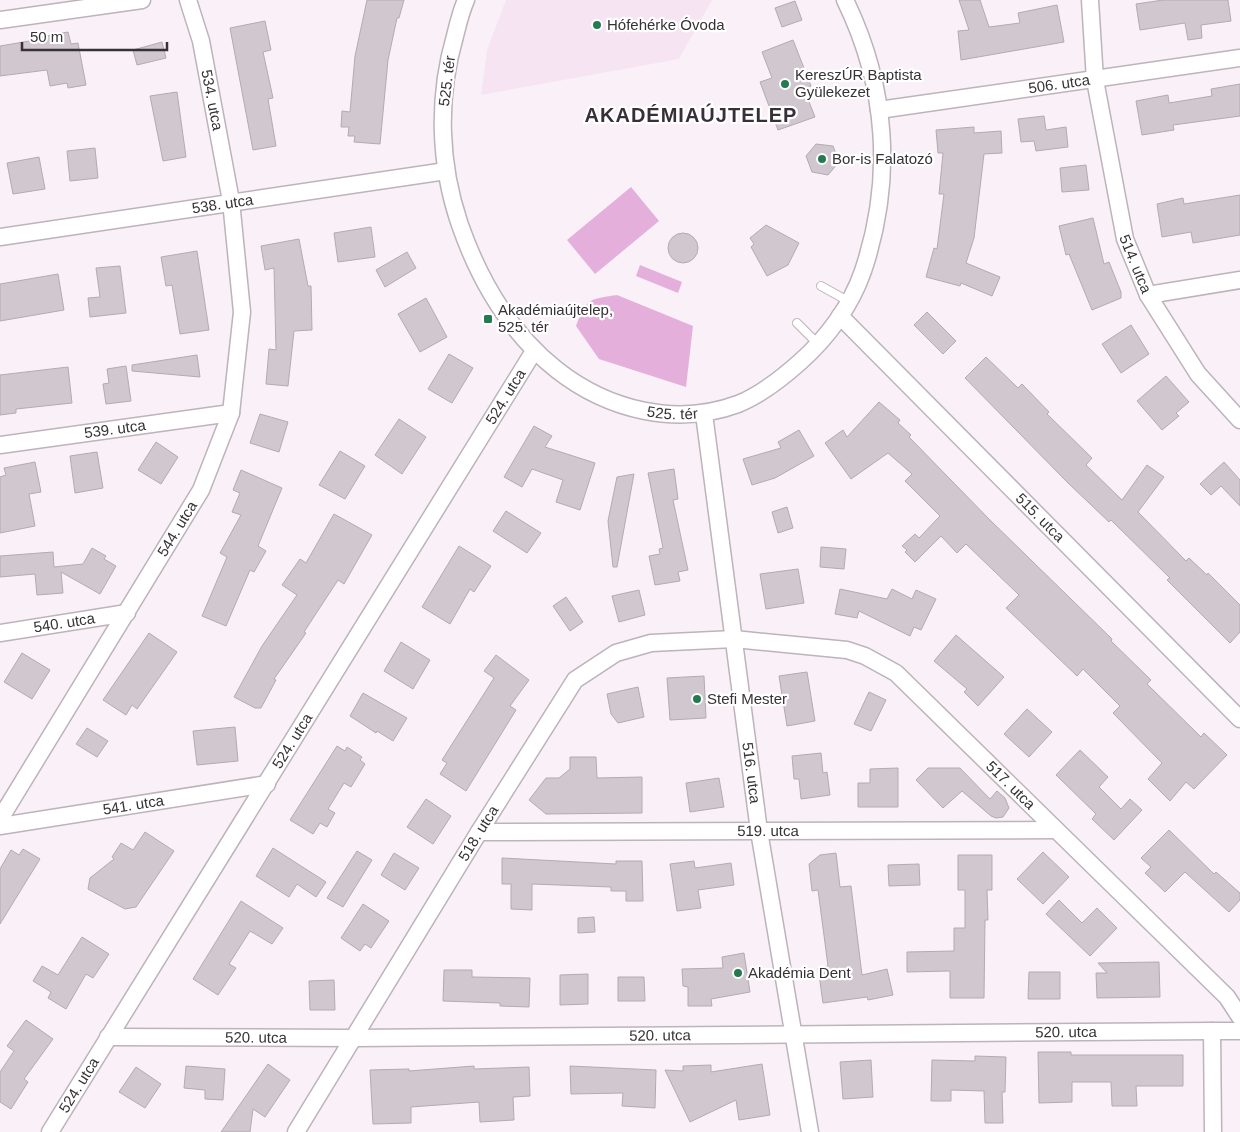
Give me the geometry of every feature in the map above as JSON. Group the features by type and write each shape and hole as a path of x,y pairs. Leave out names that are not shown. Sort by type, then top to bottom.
{"street":[{"path":"0,20 142,0"},
{"name":"534. utca","path":"188,0 201,41 231,201"},
{"name":"525. tér","path":"466,0 450,53 443,100 442,138 446,171 456,212 469,250 486,286 509,321 534,351 578,386 617,404 654,413 704,414 740,404 778,382 819,345 840,316 862,273 872,237 881,188 882,148 879,110 872,70 863,39 845,0"},
{"name":"514. utca","path":"1090,0 1096,80 1125,239 1148,295 1198,374 1240,420"},
{"name":"506. utca","path":"879,110 1240,58"},
{"name":"538. utca","path":"0,237 231,201 446,171"},
{"name":"544. utca","path":"0,820 201,490 231,413 242,312 231,201"},
{"path":"1148,295 1240,280"},
{"name":"515. utca","path":"840,316 1233,705 1240,720"},
{"name":"524. utca","path":"50,1132 534,351"},
{"name":"539. utca","path":"0,445 231,413"},
{"name":"516. utca","path":"704,414 759,831 810,1132"},
{"name":"540. utca","path":"0,632 127,614"},
{"name":"517. utca","path":"734,639 847,650 881,664 896,674 1227,997 1240,1017"},
{"name":"518. utca","path":"296,1132 479,832 575,680 616,653 642,646 734,639"},
{"name":"541. utca","path":"0,826 267,784"},
{"name":"519. utca","path":"479,832 1056,830"},
{"path":"1213,1132 1212,1031 1240,1031"},
{"name":"520. utca","path":"108,1037 353,1038 1212,1031"}],"lane":[{"path":"821,286 848,301"},
{"path":"797,323 819,345"}],"shaded area":[{"name":"Hófehérke Óvoda","path":"506,0 712,0 679,59 481,95 487,50"},
{"path":"631,187 659,221 595,274 567,240"},
{"path":"640,265 682,282 678,293 636,276"},
{"path":"617,295 693,326 686,387 599,359 576,326 589,302"}],"building":[{"path":"367,0 404,0 399,18 397,18 388,60 380,144 354,142 355,136 348,136 349,127 341,127 342,111 350,112 355,56"},
{"path":"959,0 980,0 989,27 1020,23 1018,13 1057,5 1064,42 961,60 958,31 969,30"},
{"path":"1163,0 1228,0 1231,21 1201,25 1202,38 1188,40 1185,23 1140,30 1136,4"},
{"path":"795,1 802,20 782,27 775,8"},
{"path":"265,21 271,50 263,52 273,98 268,99 276,146 253,150 230,28"},
{"path":"68,32 71,44 78,43 86,85 68,88 67,83 50,86 47,70 0,76 0,46"},
{"name":"KereszÚR Baptista Gyülekezet","path":"793,40 811,86 804,89 815,117 778,130 760,82 772,78 762,52"},
{"path":"162,42 166,58 137,65 133,50"},
{"path":"1240,84 1240,116 1173,125 1174,130 1142,135 1136,101 1168,95 1169,103 1212,96 1211,89"},
{"path":"177,92 186,157 163,161 150,96"},
{"path":"1044,116 1046,130 1066,127 1068,147 1036,151 1034,141 1021,142 1018,119"},
{"path":"974,127 974,133 1001,131 1002,153 984,154 974,238 966,263 1000,277 992,296 961,283 960,286 926,277 934,248 937,249 944,194 939,194 943,153 938,153 936,130"},
{"name":"Bor-is Falatozó","path":"816,144 833,146 839,162 828,175 812,172 806,156"},
{"path":"95,148 98,178 70,181 67,151"},
{"path":"39,157 45,189 13,194 7,163"},
{"path":"1086,165 1089,190 1062,192 1060,168"},
{"path":"1240,195 1240,235 1193,243 1191,232 1162,237 1157,204 1183,198 1184,204"},
{"path":"1093,218 1104,264 1109,262 1121,292 1121,298 1092,310 1069,254 1066,255 1059,226"},
{"path":"766,225 799,243 788,265 767,276 751,247 754,244 750,238"},
{"path":"371,227 375,257 338,262 334,233"},
{"path":"683,233 689,234 697,242 697,254 689,262 683,263 677,262 669,254 668,248 669,242 677,234"},
{"path":"299,239 308,286 311,286 312,330 294,331 288,386 266,384 269,349 276,350 274,268 265,270 261,246"},
{"path":"197,251 209,330 180,334 172,285 166,286 161,257"},
{"path":"407,252 416,268 385,287 376,270"},
{"path":"120,266 126,313 90,317 88,298 100,297 96,268"},
{"path":"58,274 64,310 0,321 0,284"},
{"path":"426,298 447,337 420,352 398,314"},
{"path":"927,312 956,341 943,354 914,325"},
{"path":"1131,325 1149,354 1121,373 1102,344"},
{"path":"449,354 473,368 452,403 428,389"},
{"path":"197,355 200,377 132,371 132,365"},
{"path":"986,357 1018,388 1022,384 1049,412 1047,414 1092,458 1086,465 1122,500 1147,465 1164,477 1138,512 1186,561 1189,558 1207,575 1208,573 1240,605 1240,632 1230,643 1167,580 1170,578 1111,520 1109,522 1068,483 965,378"},
{"path":"126,366 131,401 106,404 103,384 109,383 107,369"},
{"path":"68,367 72,403 16,409 16,413 0,415 0,375"},
{"path":"1166,376 1189,402 1176,413 1179,416 1162,430 1137,401"},
{"path":"879,402 900,420 898,423 911,435 909,437 990,520 1112,639 1111,641 1151,680 1147,684 1201,737 1204,733 1227,755 1194,789 1186,782 1170,801 1148,779 1162,763 1113,713 1120,706 1083,669 1077,676 1006,608 1019,595 966,544 957,553 941,536 915,562 905,552 907,550 902,546 915,534 919,538 940,516 905,481 912,474 888,453 851,479 825,443 843,430 847,437"},
{"path":"260,414 288,422 279,452 250,443"},
{"path":"399,419 426,437 402,474 375,455"},
{"path":"534,426 552,436 545,447 595,463 580,510 556,502 563,480 532,469 522,487 504,477"},
{"path":"799,430 814,456 775,478 752,485 743,459 781,448 778,442"},
{"path":"156,442 178,457 161,484 138,470"},
{"path":"340,451 365,466 345,499 319,485"},
{"path":"97,452 103,488 75,493 70,456"},
{"path":"35,462 41,492 29,494 35,526 0,533 0,477 6,475 4,468"},
{"path":"1224,462 1240,480 1240,506 1221,486 1211,495 1200,484"},
{"path":"674,469 678,499 673,500 688,570 678,572 680,581 655,585 649,556 660,554 659,549 663,548 648,473"},
{"path":"241,470 282,488 258,546 266,551 254,572 250,570 226,626 202,616 227,557 220,553 241,515 232,512 240,493 233,490"},
{"path":"634,474 617,567 613,567 608,521 617,477"},
{"path":"787,507 793,528 778,533 772,512"},
{"path":"506,511 541,533 527,553 493,531"},
{"path":"334,514 372,535 344,584 338,580 304,632 306,633 274,679 276,680 261,708 255,708 234,697 262,646 297,595 282,585 300,559 306,563"},
{"path":"459,546 491,566 474,592 470,589 450,624 422,607"},
{"path":"821,547 846,549 844,569 820,567"},
{"path":"92,548 106,556 104,559 116,566 100,594 61,572 63,593 37,595 35,574 0,577 0,556 53,552 54,567 83,564"},
{"path":"798,569 804,603 766,609 760,574"},
{"path":"840,589 887,599 892,589 912,599 916,590 936,599 921,630 914,627 910,636 859,611 857,618 835,614"},
{"path":"639,590 645,615 619,622 612,596"},
{"path":"566,597 583,622 570,631 553,606"},
{"path":"149,633 177,652 137,709 132,705 126,715 103,700"},
{"path":"956,635 1004,677 978,706 964,692 967,689 934,661"},
{"path":"401,642 430,660 413,689 384,671"},
{"path":"22,653 50,670 32,699 4,682"},
{"path":"496,655 529,680 510,706 516,710 466,791 440,774 447,763 442,760 494,678 484,671"},
{"path":"807,672 815,721 787,726 779,676"},
{"path":"704,676 706,718 670,720 667,678"},
{"path":"638,687 644,717 618,723 611,714 607,694"},
{"path":"869,692 886,700 871,731 854,724"},
{"path":"363,693 407,718 393,741 377,731 376,733 350,716"},
{"path":"1027,709 1052,732 1029,757 1004,734"},
{"path":"235,727 238,761 197,765 193,731"},
{"path":"87,728 108,741 97,757 76,744"},
{"path":"337,746 345,751 347,747 362,757 360,760 365,764 351,787 344,783 328,809 335,813 327,827 320,823 313,834 290,820"},
{"path":"1080,750 1108,777 1099,787 1121,809 1130,799 1142,810 1114,840 1092,819 1096,814 1056,775"},
{"path":"821,753 823,773 827,772 830,795 801,799 799,779 794,779 792,756"},
{"path":"570,757 596,757 597,778 642,777 642,813 546,814 529,800 546,778 559,778 570,769"},
{"path":"898,768 898,807 858,807 858,783 870,783 870,769"},
{"path":"928,768 960,768 990,799 997,791 1005,798 1009,808 1003,817 996,818 991,816 962,791 943,808 916,780"},
{"path":"719,778 724,807 690,812 686,783"},
{"path":"426,799 451,816 433,844 407,827"},
{"path":"1169,830 1214,874 1216,872 1240,893 1240,900 1229,912 1185,872 1165,892 1145,873 1151,867 1141,858"},
{"path":"145,832 174,851 136,907 125,909 88,889 90,878 114,859 112,857 121,843 133,850"},
{"path":"273,848 326,882 316,897 297,884 289,897 256,876"},
{"path":"23,849 40,859 0,924 0,869 11,850 19,855"},
{"path":"357,851 372,860 343,907 327,898"},
{"path":"1043,852 1069,877 1043,904 1017,879"},
{"path":"394,853 419,868 405,890 381,875"},
{"path":"836,853 840,887 851,886 862,975 887,969 893,995 868,1000 867,997 823,1003 818,968 828,966 818,890 812,891 809,864 820,855"},
{"path":"958,855 992,855 992,890 987,890 988,920 985,920 984,998 950,998 950,971 907,972 907,952 954,951 954,928 965,928 965,890 958,890"},
{"path":"502,858 616,864 616,861 642,861 643,901 626,901 626,891 611,891 611,887 532,884 532,910 511,909 511,884 502,884"},
{"path":"694,861 695,868 731,863 734,885 698,890 701,908 677,911 670,864"},
{"path":"919,864 920,885 889,886 888,865"},
{"path":"1059,900 1082,923 1097,908 1117,928 1090,956 1046,914"},
{"path":"241,901 283,928 272,944 250,931 229,964 236,968 218,995 193,979"},
{"path":"363,904 389,921 371,948 365,944 360,951 341,938"},
{"path":"594,917 595,932 578,933 578,918"},
{"path":"82,937 109,954 93,978 86,974 66,1009 48,998 51,992 33,981 42,966 58,975"},
{"path":"744,953 750,992 711,999 712,1006 688,1006 688,987 683,986 682,969 723,968 722,957"},
{"path":"1159,962 1160,997 1097,998 1096,973 1107,973 1098,963"},
{"path":"444,970 472,970 472,977 530,978 529,1007 500,1006 500,1003 443,1001"},
{"path":"1029,972 1060,972 1060,999 1028,999"},
{"path":"588,974 588,1004 560,1005 560,975"},
{"path":"618,977 644,977 645,1001 618,1001"},
{"path":"334,980 335,1010 310,1010 309,981"},
{"path":"26,1020 53,1039 24,1079 28,1082 11,1109 0,1102 0,1072 14,1051 7,1046"},
{"path":"1038,1052 1071,1052 1071,1055 1183,1055 1183,1086 1136,1086 1137,1106 1112,1106 1111,1082 1072,1082 1072,1102 1039,1103"},
{"path":"975,1056 1006,1057 1005,1092 1002,1092 1003,1123 985,1123 984,1091 951,1090 951,1101 931,1101 932,1060 975,1061"},
{"path":"871,1060 873,1097 843,1099 840,1062"},
{"path":"268,1064 290,1080 265,1117 253,1109 250,1132 221,1132"},
{"path":"762,1064 770,1115 739,1120 736,1100 690,1122 665,1070 683,1071 683,1066 711,1065 711,1072"},
{"path":"186,1066 225,1069 223,1100 205,1099 205,1090 184,1088"},
{"path":"474,1066 474,1069 529,1067 530,1096 513,1097 514,1120 480,1122 479,1102 411,1107 411,1123 373,1124 370,1070 409,1069 409,1071"},
{"path":"570,1066 656,1070 655,1108 622,1106 623,1093 571,1094"},
{"path":"136,1067 161,1084 145,1108 119,1092"}],"place":[{"name":"Hófehérke Óvoda","path":"597,25"},
{"name":"KereszÚR Baptista Gyülekezet","path":"785,84"},
{"name":"Bor-is Falatozó","path":"822,159"},
{"name":"Akadémiaújtelep, 525. tér","path":"488,319"},
{"name":"Stefi Mester","path":"697,699"},
{"name":"Akadémia Dent","path":"738,973"}],"district":[{"name":"AKADÉMIAÚJTELEP","path":"691,115"}]}
